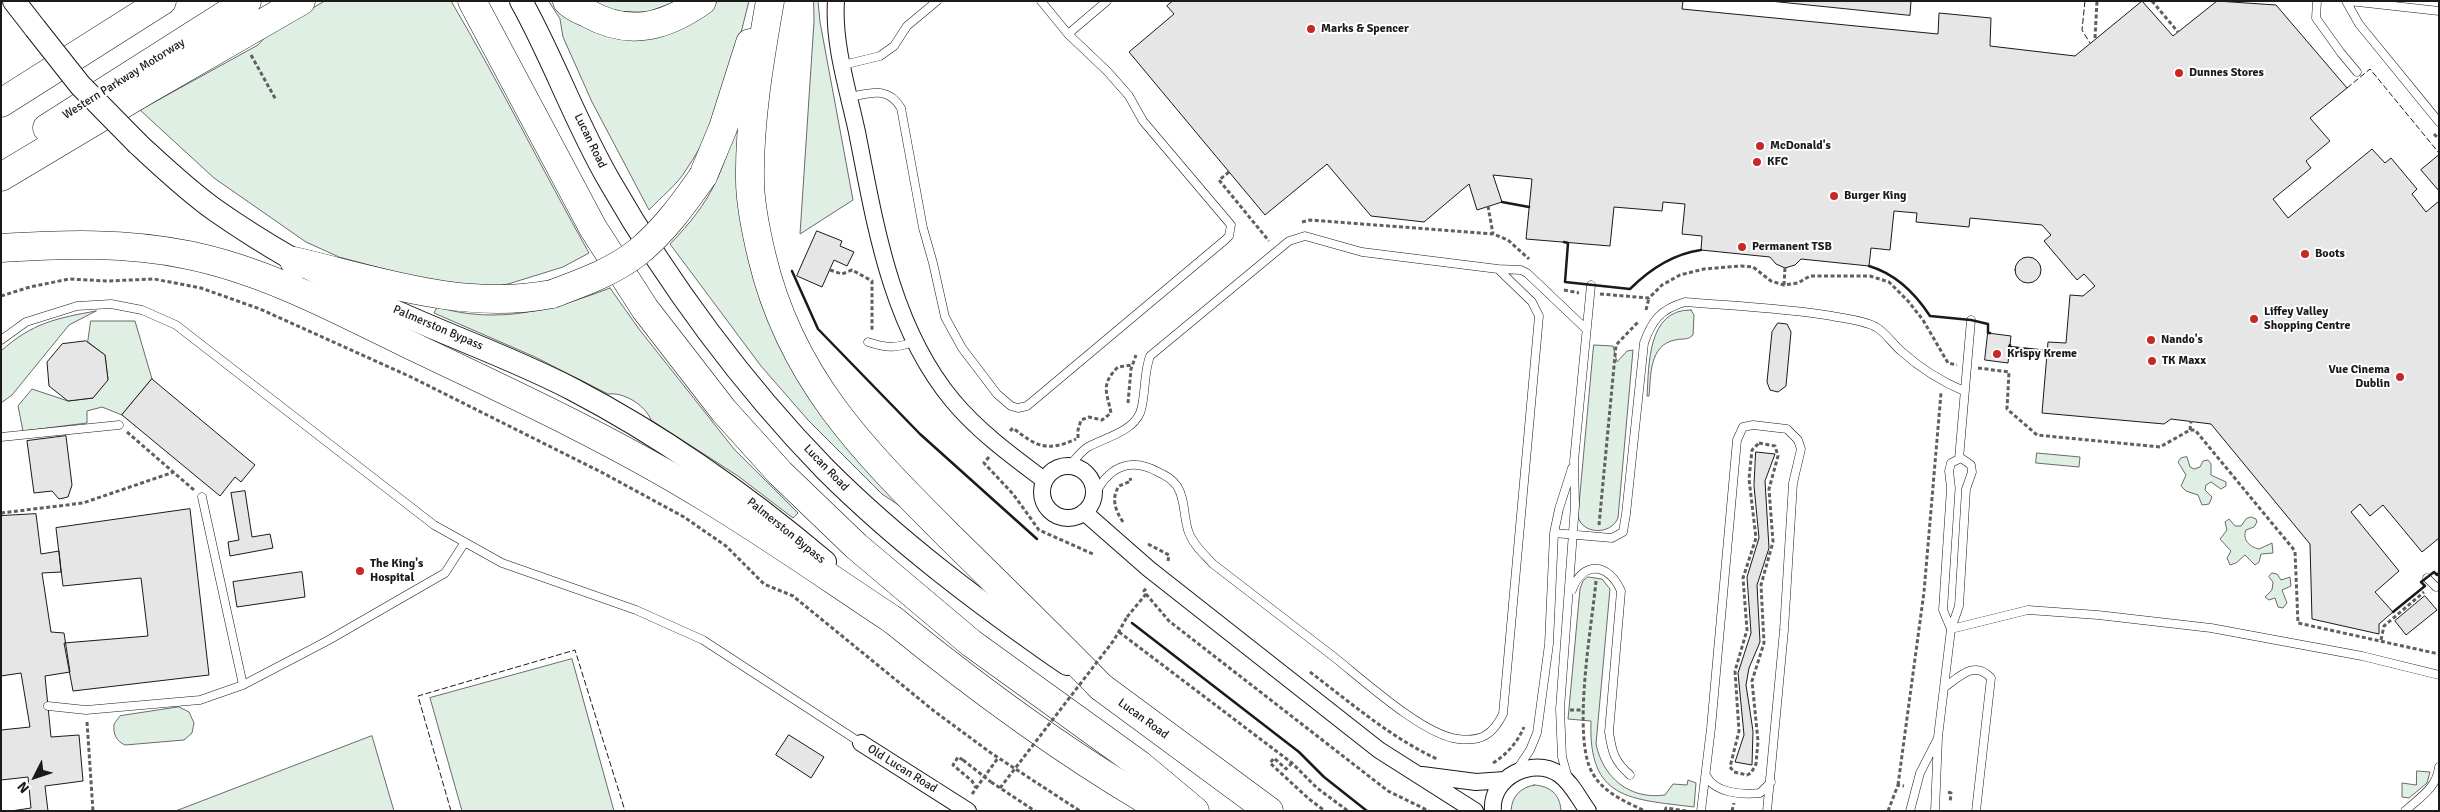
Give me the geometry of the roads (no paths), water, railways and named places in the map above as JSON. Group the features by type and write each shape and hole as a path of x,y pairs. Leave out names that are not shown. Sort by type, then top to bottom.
{"highway":[{"path":"1,103 162,1"},
{"name":"Western Parkway Motorway","path":"1,157 246,1"},
{"path":"1,177 145,90 301,1"},
{"path":"472,1 593,228 645,309 724,411 780,473 856,546 971,643 1140,765 1195,811"},
{"path":"567,1 597,19 629,28 661,24 685,13 702,1"},
{"path":"294,260 453,298 494,301 527,299 552,294 597,276 638,252 676,214 703,176 723,128 763,1"},
{"path":"770,1 760,61 750,181 758,239 770,290 790,341 823,397 850,432 918,504 1101,687"},
{"path":"1,248 72,244 129,245 190,255 254,273 330,306 603,440 705,497 893,620 967,679 1052,741 1107,778 1164,811"},
{"name":"Lucan Road","path":"1101,687 1269,811"}],"main road":[{"name":"Palmerston Bypass","path":"14,1 80,85 138,144 176,179 214,209 294,260 375,302 477,344 574,390 641,428 764,511 893,620"},
{"name":"Lucan Road","path":"521,1 608,180 636,226 704,324 779,419 825,468 922,557 1010,624 1101,687"}],"street":[{"path":"836,1 835,14 843,65 881,246 890,277 915,341 946,391 964,413 1008,454 1044,480"},
{"path":"1069,466 1083,470 1092,482 1094,497 1084,512 1068,518 1051,512 1042,497 1044,480 1055,469 1069,466"},
{"path":"1084,512 1149,570 1379,750 1475,811"},
{"name":"Old Lucan Road","path":"861,743 968,811"},
{"path":"1413,773 1476,782 1510,776 1530,768 1545,768 1558,774 1588,811"},
{"path":"1493,811 1496,793 1510,776"}],"lane":[{"path":"843,65 880,56 894,46 907,26 937,1"},
{"path":"850,97 884,93 895,98 900,108 923,228 945,317 962,348 997,394 1011,406 1018,408 1027,406 1225,240 1231,230 1231,225 1143,121 1129,96 1108,72 1068,34 1041,1"},
{"path":"1068,34 1107,1"},
{"path":"2317,1 2316,18 2357,72"},
{"path":"2348,1 2439,11"},
{"path":"2348,1 2359,24 2439,122"},
{"path":"1069,466 1086,448 1128,427 1140,413 1146,368 1150,356 1274,253 1297,237 1305,236 1362,252 1521,270 1527,272 1586,329"},
{"path":"1094,497 1100,483 1114,470 1124,465 1143,466 1170,478 1182,497 1189,533 1196,545 1213,564 1415,719 1456,739 1472,739 1486,736 1496,728 1504,714 1539,316 1532,302 1498,268"},
{"path":"1575,796 1562,757 1560,736 1575,505 1574,461 1590,289"},
{"path":"1554,533 1612,538 1622,532 1626,514 1644,343 1652,322 1664,310 1685,302 1783,310 1864,322 1879,328 1914,362 1944,383 1964,391"},
{"path":"1,340 26,322 77,306 111,304 142,310 176,325 434,525 502,564 636,610 703,640 861,743"},
{"path":"1959,459 1971,320"},
{"path":"870,343 885,348 900,347 915,341"},
{"path":"1,437 120,425"},
{"path":"1701,811 1737,440 1740,432 1747,425 1772,426 1786,429 1794,434 1801,449 1793,483 1784,630 1767,811"},
{"path":"1935,811 1938,737 1951,629 1959,606 1966,489 1972,472 1968,461 1959,459 1951,463 1948,471 1951,488 1943,610 1951,629"},
{"path":"1510,776 1530,750 1537,733 1549,644 1554,533 1558,509 1574,461"},
{"path":"202,497 243,686"},
{"path":"48,706 86,710 200,700 243,686 327,641 445,573 465,542"},
{"path":"1570,598 1576,580 1590,569 1607,571 1617,581 1621,591 1609,732 1612,752 1621,767 1630,775"},
{"path":"2427,578 2436,587"},
{"path":"1951,629 2028,610 2098,615 2211,628 2362,656 2439,675"},
{"path":"1945,687 1972,669 1982,670 1991,678 1976,811"},
{"path":"1910,811 1920,774 1938,737"},
{"path":"2405,811 2432,788 2439,768"},
{"path":"1706,774 1709,781 1719,789 1753,794 1760,794 1771,781"}],"place":[{"name":"Marks & Spencer","path":"1311,29"},
{"name":"Dunnes Stores","path":"2179,73"},
{"name":"McDonald's","path":"1760,146"},
{"name":"KFC","path":"1757,162"},
{"name":"Burger King","path":"1834,196"},
{"name":"Permanent TSB","path":"1742,247"},
{"name":"Boots","path":"2305,254"},
{"name":"Liffey Valley Shopping Centre","path":"2254,319"},
{"name":"Nando's","path":"2151,340"},
{"name":"Krispy Kreme","path":"1997,354"},
{"name":"TK Maxx","path":"2152,361"},
{"name":"Vue Cinema Dublin","path":"2400,377"},
{"name":"The King's Hospital","path":"360,571"}]}
